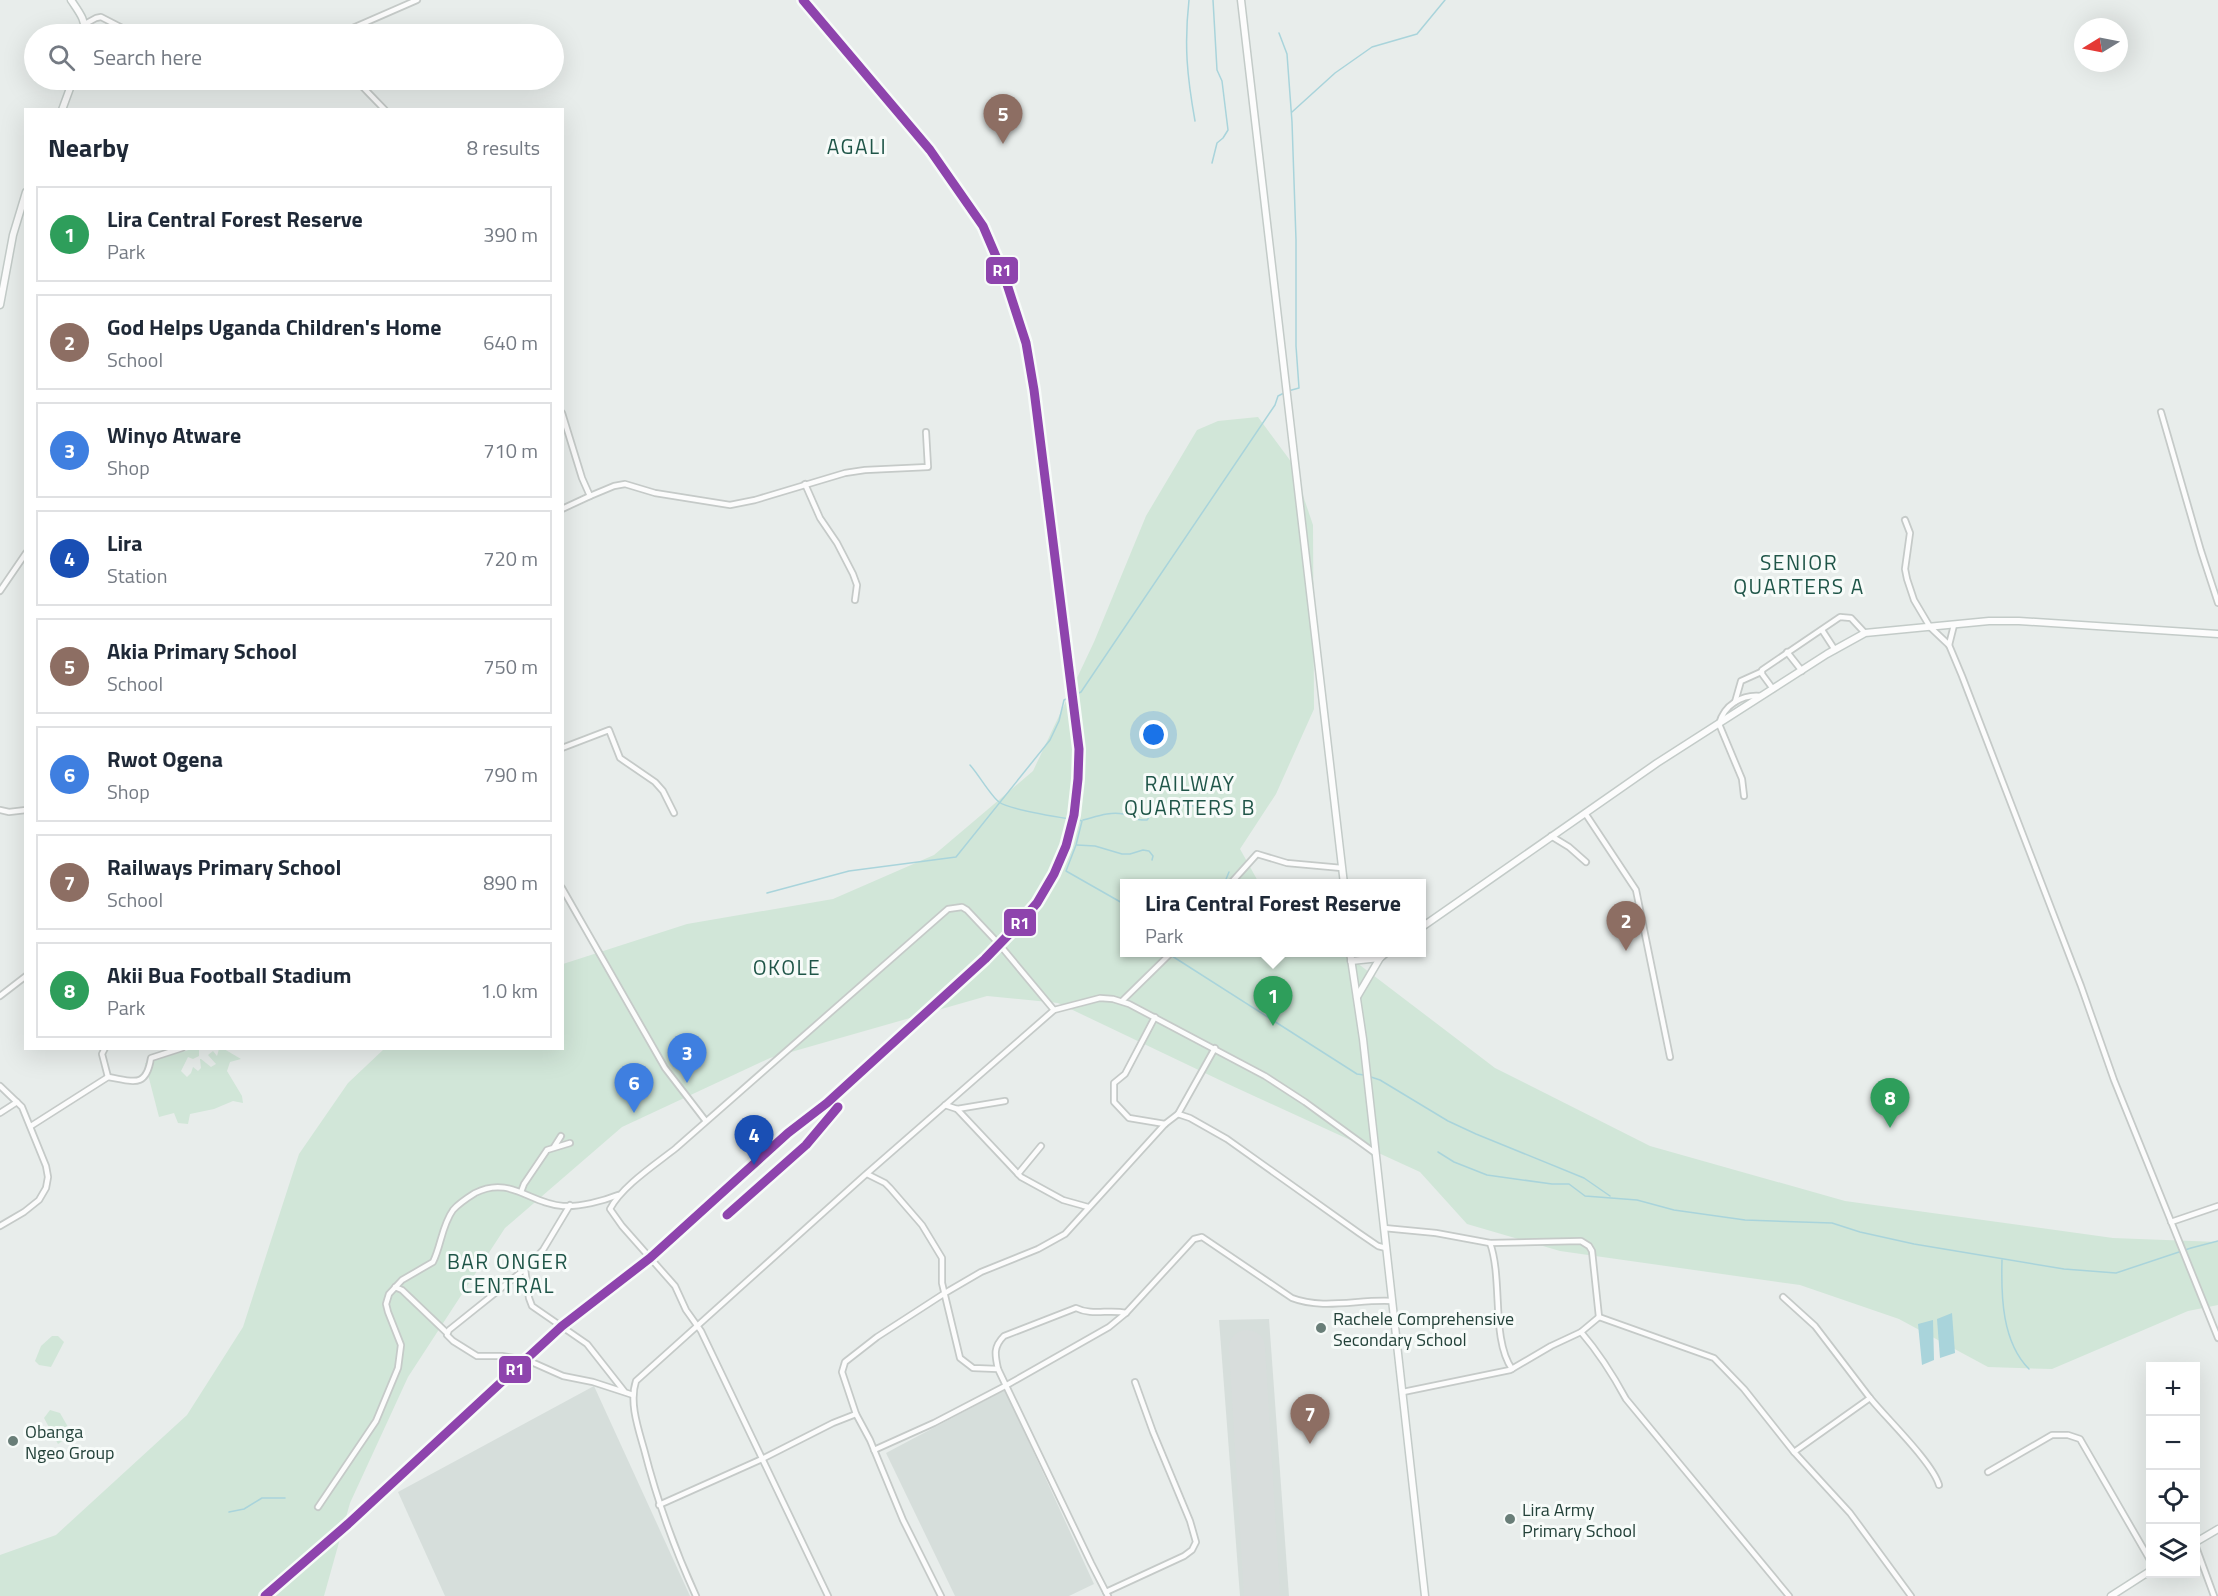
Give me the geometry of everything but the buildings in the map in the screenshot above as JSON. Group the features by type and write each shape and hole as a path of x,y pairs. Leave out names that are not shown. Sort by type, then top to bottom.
{"main road":[{"path":"71,0 85,24"},
{"path":"1241,0 1343,879"},
{"path":"63,108 69,90"},
{"path":"0,305 3,274 24,199"},
{"path":"1426,924 1551,836 1719,724 1865,633 2027,621 2218,634"},
{"path":"1351,957 1367,1076 1425,1596"},
{"path":"1351,961 1380,958"},
{"path":"1357,998 1380,958"},
{"path":"2200,1540 2218,1529"},
{"path":"2111,1596 2146,1574"}],"street":[{"path":"362,24 417,0"},
{"path":"85,24 101,17 115,24"},
{"path":"366,90 383,108"},
{"path":"2161,411 2218,603"},
{"path":"564,420 582,478 590,495"},
{"path":"564,508 590,495 625,484 655,494 730,505 755,500 845,473 928,467 926,432"},
{"path":"805,484 820,518 837,543 853,574 857,585 855,600"},
{"path":"1905,520 1910,533 1905,569 1914,600 1930,627 1949,645 2088,1004 2114,1080 2218,1338"},
{"path":"0,591 24,556"},
{"path":"1735,702 1740,681 1761,672 1840,617 1848,616 1865,633"},
{"path":"1949,645 1954,625"},
{"path":"1822,630 1835,650"},
{"path":"1787,652 1802,671"},
{"path":"1761,672 1773,689"},
{"path":"1744,796 1742,779 1719,724 1722,713 1735,702 1750,696 1762,696"},
{"path":"564,747 609,730 620,758 663,790 674,813"},
{"path":"0,810 9,812 24,810"},
{"path":"1585,813 1636,890 1670,1057"},
{"path":"1551,836 1569,847 1586,862"},
{"path":"1234,879 1257,854 1287,863 1342,868"},
{"path":"564,891 665,1068 705,1120"},
{"path":"828,1596 697,1325 686,1310 675,1286 610,1209 623,1192 948,909 962,907 968,910 1054,1010"},
{"path":"1122,1001 1167,957"},
{"path":"0,996 24,978"},
{"path":"696,1596 659,1505 640,1435 633,1395 636,1381 1054,1010 1100,998 1122,1001 1215,1048 1305,1102 1375,1153"},
{"path":"1155,1017 1125,1074 1114,1083 1114,1102 1129,1118 1165,1124"},
{"path":"941,1596 903,1520 874,1450 856,1414 842,1372 846,1362 877,1337 945,1293 981,1272 1065,1234 1165,1124 1178,1114 1215,1048"},
{"path":"104,1050 102,1054 108,1077"},
{"path":"31,1126 108,1077 133,1082 140,1080 149,1072 151,1059 176,1050"},
{"path":"0,1086 22,1107 48,1171 46,1188 39,1200 0,1226"},
{"path":"945,1105 957,1109 1005,1101"},
{"path":"0,1113 17,1102"},
{"path":"957,1109 1018,1174 1063,1200 1088,1207"},
{"path":"1178,1114 1190,1118 1227,1139 1359,1233 1378,1246 1386,1248"},
{"path":"554,1147 561,1136"},
{"path":"521,1192 544,1154 554,1147 570,1143"},
{"path":"1018,1174 1041,1146"},
{"path":"867,1174 885,1183 922,1225 942,1258 942,1283 960,1358 973,1368 998,1369"},
{"path":"318,1507 364,1442 376,1421 398,1368 401,1345 386,1304 389,1294 402,1280 433,1262 453,1210 466,1198 480,1191 499,1187 510,1188 563,1206 611,1197 623,1192"},
{"path":"446,1332 525,1269 543,1250 570,1205"},
{"path":"2171,1222 2218,1206"},
{"path":"1384,1228 1436,1233 1490,1243 1586,1242 1592,1251 1599,1317"},
{"path":"874,1450 934,1423 1007,1385 1109,1327 1126,1313 1198,1237 1300,1301 1337,1303 1392,1300"},
{"path":"1490,1243 1494,1260 1504,1353 1512,1368"},
{"path":"525,1269 530,1303 588,1344 624,1391"},
{"path":"402,1280 402,1290"},
{"path":"395,1287 402,1290 453,1341 477,1356 502,1356 527,1360 563,1376 633,1395"},
{"path":"1783,1297 1815,1326 1870,1398 1935,1476 1939,1485"},
{"path":"1126,1313 1108,1311 1088,1313 1076,1308 1004,1336 998,1342 995,1351 998,1369 1107,1594 1184,1556 1192,1550 1196,1542 1190,1521 1153,1432 1136,1383"},
{"path":"1403,1392 1504,1372 1581,1332 1599,1317"},
{"path":"1599,1317 1714,1358 1744,1389 1794,1452 1850,1513 1911,1596"},
{"path":"2211,1317 2218,1318"},
{"path":"1581,1332 1615,1378 1626,1399 1789,1596"},
{"path":"1794,1452 1870,1398"},
{"path":"659,1505 856,1414"},
{"path":"1988,1472 2052,1436 2068,1435 2080,1439 2146,1551"},
{"path":"2200,1557 2214,1596"}],"shaded area":[{"path":"1269,1319 1289,1596 1240,1596 1219,1320"},
{"path":"594,1386 690,1596 445,1596 398,1492"},
{"path":"1005,1390 1094,1584 1069,1596 955,1596 886,1453"}],"green space":[{"path":"1258,417 1292,463 1313,525 1314,709 1276,794 1240,849 1257,879 1120,879 1120,957 1349,957 1495,1068 1650,1146 1845,1201 2113,1238 2218,1242 2218,1305 2188,1311 2052,1369 1988,1367 1899,1319 1800,1285 1560,1251 1467,1224 1420,1172 1058,1003 987,996 770,1058 622,1127 505,1228 408,1377 350,1503 324,1596 0,1596 0,1555 56,1535 187,1415 243,1327 299,1154 348,1083 383,1050 564,1050 564,964 687,924 833,899 934,855 1033,771 1094,642 1146,516 1197,430 1218,421"},
{"path":"189,1050 199,1050 199,1056 193,1059 188,1057 181,1071 187,1077 193,1067 198,1071 201,1068 200,1059 211,1067 216,1064 208,1055 213,1051 217,1056 219,1050 226,1050 241,1059 230,1062 227,1071 242,1096 243,1103 233,1101 214,1109 190,1114 188,1124 178,1123 174,1113 159,1117 145,1063"},
{"path":"52,1336 58,1336 64,1342 51,1367 39,1365 35,1361 41,1346"},
{"path":"50,1410 60,1413 72,1434 58,1444 44,1418"}],"water":[{"path":"1952,1313 1955,1353 1940,1358 1937,1319"},
{"path":"1933,1320 1934,1360 1922,1365 1918,1324"}],"waterway":[{"path":"1189,0 1187,60 1195,121"},
{"path":"1212,163 1217,143 1228,130 1222,81 1217,70 1213,0"},
{"path":"1292,112 1335,73 1372,47 1417,34 1445,0"},
{"path":"1279,33 1287,54 1296,240 1296,346 1299,388 1288,391"},
{"path":"767,893 849,871 956,857 1050,740 1059,721 1064,700 1081,692 1275,405 1278,396 1284,393"},
{"path":"970,765 999,802 1026,811 1082,821 1066,871 1120,902"},
{"path":"1083,820 1113,813 1147,820 1155,810 1178,804 1201,807 1220,805 1228,799"},
{"path":"1077,845 1095,846 1122,854 1149,851 1153,856 1152,860"},
{"path":"1226,879 1229,872"},
{"path":"1174,957 1357,1074 1364,1075"},
{"path":"1371,1077 1380,1080 1448,1121 1584,1178 1610,1196"},
{"path":"1438,1152 1454,1162 1487,1175 1552,1184 1569,1184 1585,1196 1637,1200 1674,1210 1745,1220 1832,1223 1914,1244 2064,1269 2116,1273 2218,1241"},
{"path":"2002,1260 2003,1303 2008,1332 2013,1346 2029,1369"},
{"path":"229,1512 244,1509 262,1498 285,1498"}],"runway":[{"path":"1247,1348 1262,1596"}],"transit line":[{"name":"R1","path":"265,1596 348,1524 562,1326 650,1258 788,1133 827,1103 985,959 1037,903 1054,874 1066,846 1074,815 1079,749 1034,390 1026,343 1004,275 983,226 930,150 803,0"},
{"name":"R1","path":"727,1215 806,1145 838,1107"}],"place":[{"name":"Akia Primary School","path":"1003,144"},
{"name":"God Helps Uganda Children's Home","path":"1626,951"},
{"name":"Lira Central Forest Reserve","path":"1273,1026"},
{"name":"Winyo Atware","path":"687,1083"},
{"name":"Rwot Ogena","path":"634,1113"},
{"name":"Akii Bua Football Stadium","path":"1890,1128"},
{"name":"Lira","path":"754,1165"},
{"name":"Rachele Comprehensive Secondary School","path":"1321,1328"},
{"name":"Obanga Ngeo Group","path":"13,1441"},
{"name":"Railways Primary School","path":"1310,1444"},
{"name":"Lira Army Primary School","path":"1510,1519"}],"district":[{"name":"AGALI","path":"857,146"},
{"name":"SENIOR QUARTERS A","path":"1799,574"},
{"name":"RAILWAY QUARTERS B","path":"1190,795"},
{"name":"OKOLE","path":"787,967"},
{"name":"BAR ONGER CENTRAL","path":"508,1273"}]}
